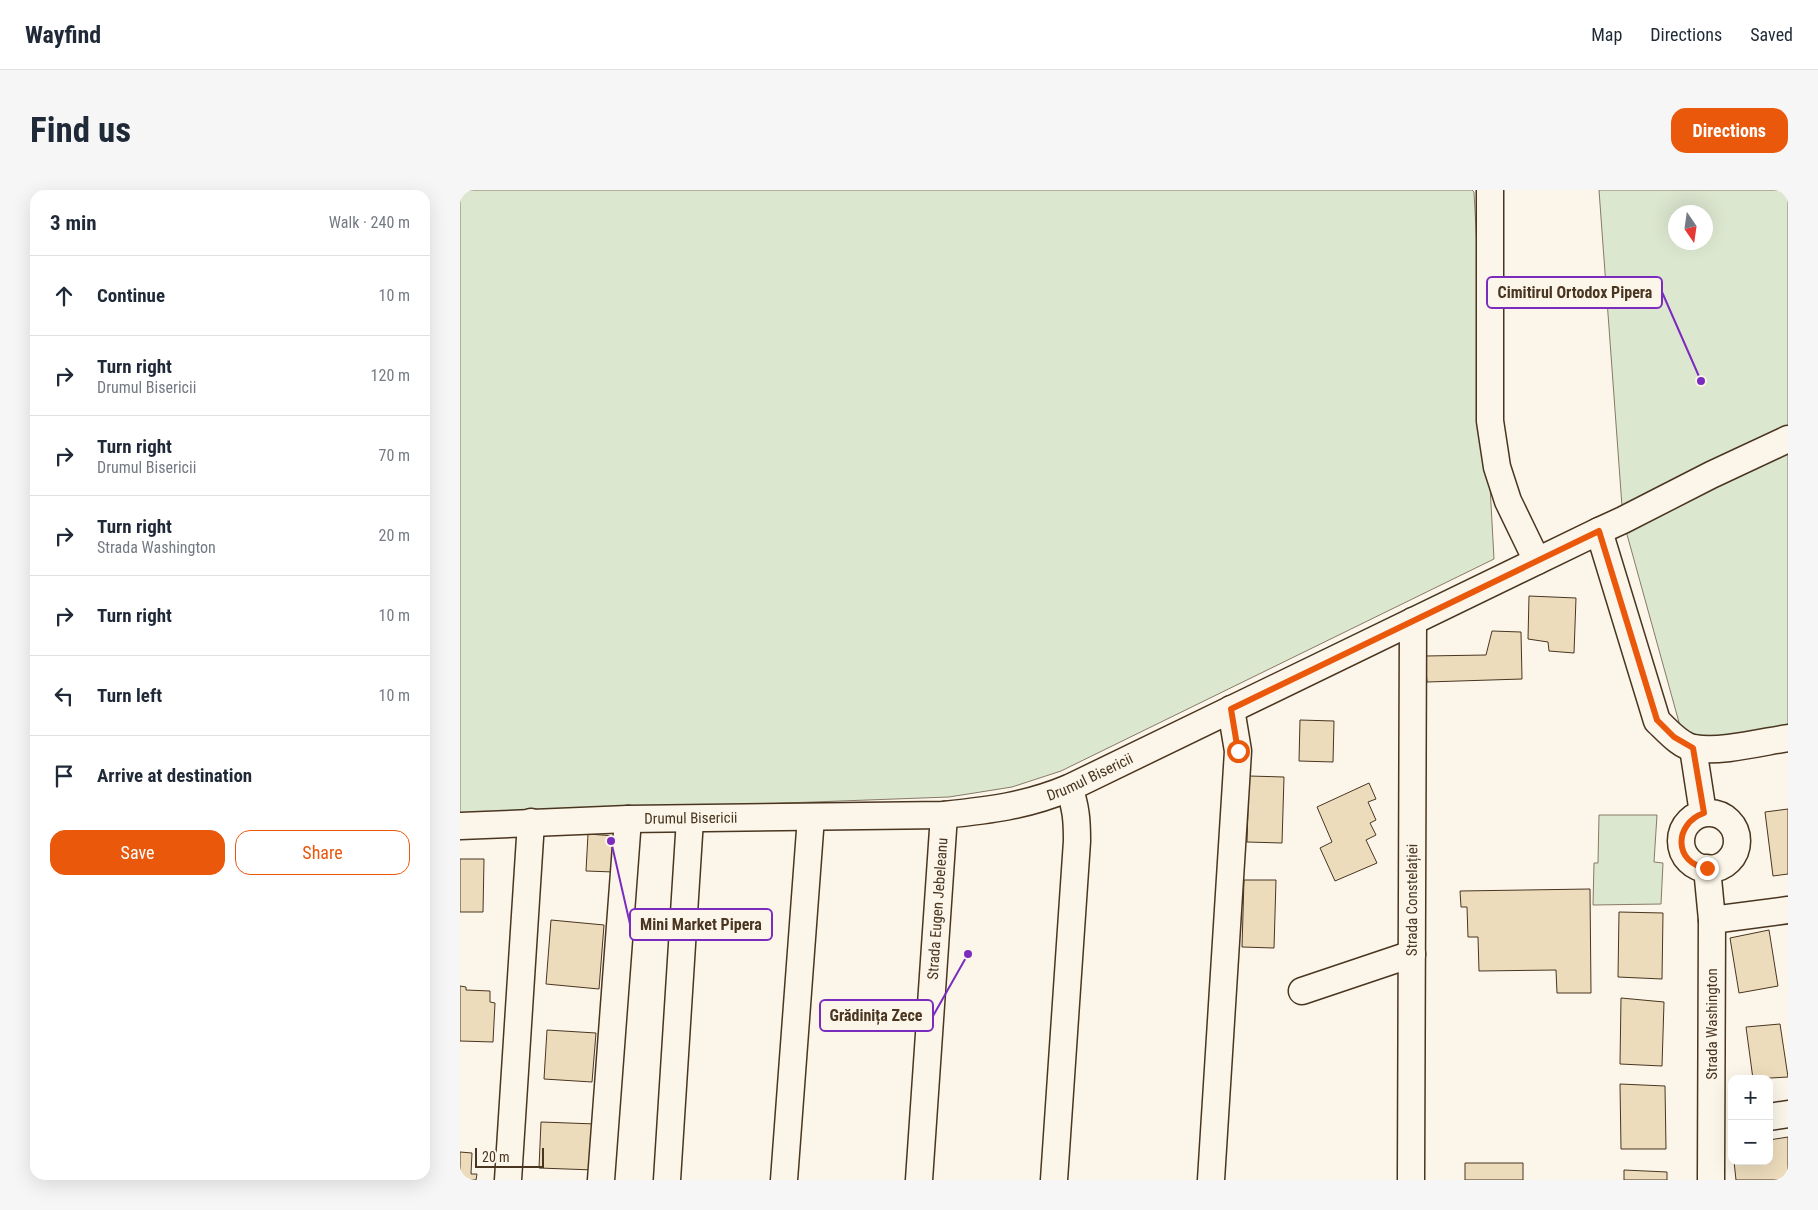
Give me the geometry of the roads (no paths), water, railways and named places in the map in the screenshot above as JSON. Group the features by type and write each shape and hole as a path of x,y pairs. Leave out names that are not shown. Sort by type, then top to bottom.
{"street":[{"path":"1490,190 1490,421 1497,467 1508,501 1536,561"},
{"name":"Drumul Bisericii","path":"460,826 628,819 944,815 994,810 1042,799 1069,788 1788,439"},
{"path":"1599,531 1657,720 1674,737 1693,748 1720,748 1788,738"},
{"name":"Strada Constelației","path":"1411,1180 1413,621"},
{"path":"1211,1180 1238,751 1231,709"},
{"path":"1693,748 1704,813"},
{"path":"1054,1180 1077,822 1075,805 1069,788"},
{"path":"1704,813 1713,813 1728,820 1736,836 1735,851 1729,859 1722,865 1707,868 1692,863 1684,852 1681,843 1682,834 1688,822 1704,813"},
{"name":"Strada Eugen Jebeleanu","path":"919,1180 944,815"},
{"path":"784,1180 811,817"},
{"path":"667,1180 690,818"},
{"path":"601,1180 628,819"},
{"path":"508,1180 532,822"},
{"name":"Strada Washington","path":"1707,868 1712,920 1722,1124 1711,1180"},
{"path":"1712,920 1788,910"},
{"path":"1302,991 1412,954"},
{"path":"1773,1116 1788,1114"}],"place":[{"name":"Cimitirul Ortodox Pipera","path":"1701,381"},
{"name":"Mini Market Pipera","path":"611,841"},
{"name":"Grădinița Zece","path":"968,954"}]}
